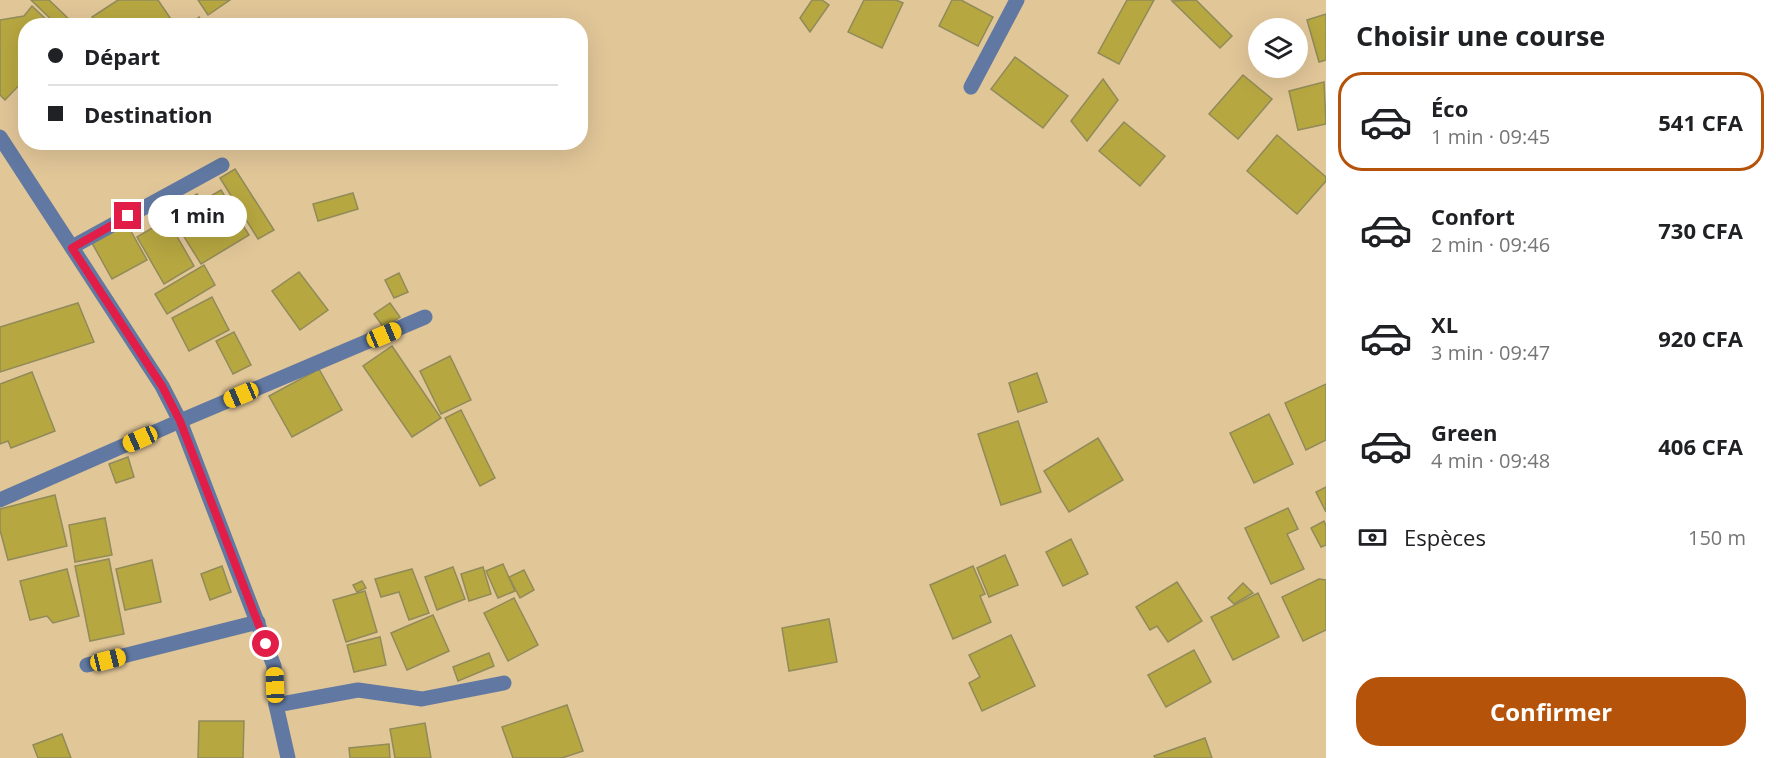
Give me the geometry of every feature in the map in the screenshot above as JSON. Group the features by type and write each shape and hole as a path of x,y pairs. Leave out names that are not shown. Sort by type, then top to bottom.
{"street":[{"path":"971,87 1017,0"},
{"path":"0,137 162,386 180,421 274,666 276,705 288,758"},
{"path":"72,248 222,165"},
{"path":"0,500 425,317"},
{"path":"87,665 258,622"},
{"path":"276,705 358,690 422,699 504,683"}],"building":[{"path":"31,0 49,0 68,18 50,18"},
{"path":"118,0 158,0 170,18 93,18"},
{"path":"198,0 230,0 208,15"},
{"path":"812,0 822,0 829,5 810,32 800,18"},
{"path":"864,0 896,0 903,3 882,48 848,32"},
{"path":"952,0 961,0 993,17 978,46 939,26"},
{"path":"1127,0 1154,0 1119,64 1098,53"},
{"path":"1196,0 1232,36 1220,48 1172,1"},
{"path":"32,6 45,18 18,18 18,86 5,100 0,95 0,20 24,16"},
{"path":"1326,14 1326,60 1319,62 1308,20"},
{"path":"1015,57 1068,96 1043,128 991,89"},
{"path":"1243,75 1272,99 1238,139 1209,114"},
{"path":"1103,79 1118,100 1087,141 1071,121"},
{"path":"1324,82 1326,124 1298,130 1289,91"},
{"path":"1124,122 1165,156 1140,186 1099,151"},
{"path":"1277,135 1326,177 1326,181 1297,214 1247,171"},
{"path":"235,169 274,230 258,239 220,178"},
{"path":"221,190 249,235 201,264 168,211 197,194 202,201"},
{"path":"353,193 358,209 318,221 313,204"},
{"path":"167,219 194,266 164,284 137,237"},
{"path":"127,224 147,260 112,279 92,243"},
{"path":"204,265 215,285 167,314 155,294"},
{"path":"299,272 328,310 300,330 272,291"},
{"path":"399,273 408,292 394,298 385,280"},
{"path":"212,297 229,330 189,351 172,318"},
{"path":"78,303 94,342 0,372 0,327"},
{"path":"390,303 400,317 384,328 374,314"},
{"path":"234,332 251,365 233,374 216,341"},
{"path":"392,346 441,418 412,437 363,366"},
{"path":"450,356 471,400 441,414 420,371"},
{"path":"319,369 342,410 292,437 269,396"},
{"path":"32,372 55,431 11,448 8,441 0,444 0,384"},
{"path":"1037,373 1047,402 1018,412 1009,383"},
{"path":"1326,384 1326,440 1306,450 1285,403"},
{"path":"461,410 495,478 480,486 445,418"},
{"path":"1269,414 1293,464 1254,483 1230,433"},
{"path":"1018,421 1041,492 1001,505 978,434"},
{"path":"1098,438 1123,480 1069,512 1044,471"},
{"path":"128,457 134,477 116,483 109,464"},
{"path":"1326,487 1326,512 1316,492"},
{"path":"55,495 67,546 8,560 0,530 0,509"},
{"path":"1288,508 1298,529 1287,534 1304,569 1271,584 1245,528"},
{"path":"105,518 112,555 75,562 69,525"},
{"path":"1324,521 1326,545 1321,547 1311,528"},
{"path":"1071,539 1088,574 1063,586 1046,552"},
{"path":"1005,555 1018,585 989,597 977,568"},
{"path":"109,559 124,634 90,641 75,566"},
{"path":"152,560 161,602 125,610 116,569"},
{"path":"503,564 515,591 498,598 486,571"},
{"path":"222,566 231,592 210,600 201,574"},
{"path":"973,566 985,594 980,596 991,622 953,639 930,585"},
{"path":"453,567 465,599 437,610 425,577"},
{"path":"483,567 491,594 469,601 461,574"},
{"path":"67,569 79,616 53,623 47,616 30,620 20,581"},
{"path":"412,569 429,613 409,620 399,592 381,597 375,579"},
{"path":"524,570 534,590 520,598 509,577"},
{"path":"1319,579 1326,580 1326,630 1303,641 1282,597"},
{"path":"362,581 366,588 357,592 353,585"},
{"path":"1177,582 1202,621 1168,642 1157,626 1150,630 1136,607"},
{"path":"1243,583 1253,593 1234,604 1228,598"},
{"path":"365,591 377,632 346,642 333,600"},
{"path":"1258,593 1279,637 1233,660 1211,617"},
{"path":"514,598 538,645 508,661 484,613"},
{"path":"433,615 449,651 407,670 391,633"},
{"path":"829,619 837,662 789,671 782,628"},
{"path":"1011,635 1035,686 982,711 969,683 980,677 969,655"},
{"path":"380,637 386,665 354,672 347,645"},
{"path":"1194,650 1211,682 1166,707 1148,675"},
{"path":"489,653 494,666 458,681 453,667"},
{"path":"567,705 583,751 562,758 513,758 502,727"},
{"path":"199,721 244,721 243,758 198,758"},
{"path":"425,723 431,758 395,758 390,729"},
{"path":"62,734 71,758 38,758 33,745"},
{"path":"1205,738 1212,758 1155,758 1154,756"},
{"path":"389,744 390,758 350,758 349,748"}],"route":[{"path":"128,216 72,248 162,386 180,421 266,644"}]}
